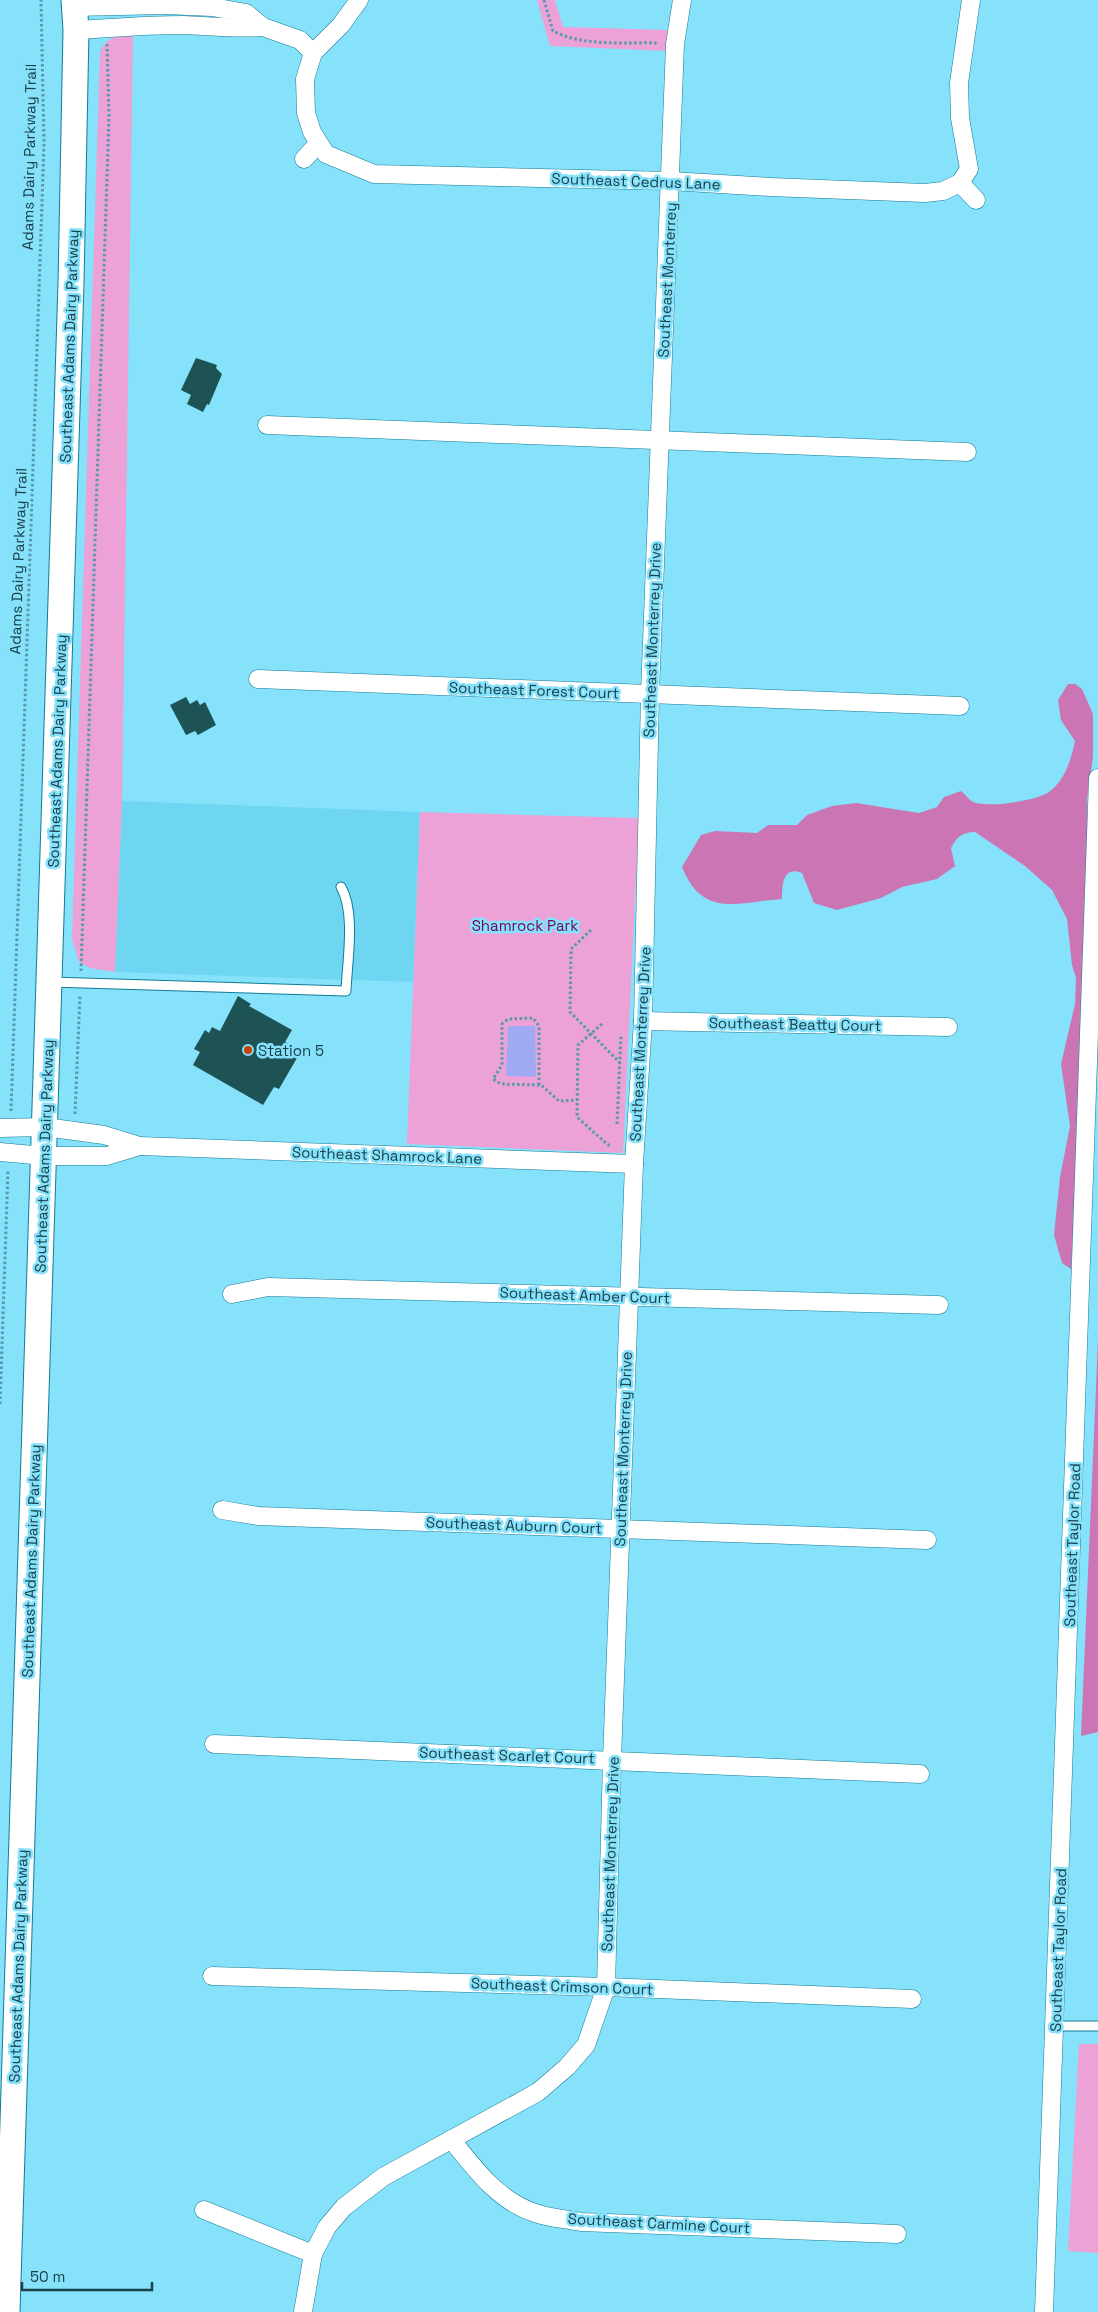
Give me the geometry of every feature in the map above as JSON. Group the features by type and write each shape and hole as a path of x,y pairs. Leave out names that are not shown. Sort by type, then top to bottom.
{"main road":[{"name":"Southeast Adams Dairy Parkway","path":"6,2312 71,292 75,13"}],"street":[{"path":"304,159 318,144 306,113 305,79 313,53 342,25 359,0"},
{"name":"Southeast Monterrey","path":"659,441 675,44 682,0"},
{"path":"971,0 959,83 960,118 969,169 960,183 976,200"},
{"path":"75,13 165,4 212,6 246,13 263,27 300,40 313,53"},
{"path":"75,13 106,28 184,25 230,29 263,27"},
{"name":"Southeast Cedrus Lane","path":"318,144 326,154 374,174 671,180 770,188 926,193 943,191 960,183"},
{"path":"266,425 967,452"},
{"name":"Southeast Monterrey Drive","path":"303,2312 313,2254 326,2227 344,2207 383,2177 538,2092 567,2068 586,2045 606,1987 620,1528 634,1164 643,1021 650,694 659,441"},
{"name":"Southeast Forest Court","path":"258,680 960,706"},
{"name":"Southeast Taylor Road","path":"1044,2312 1056,2026 1098,778"},
{"name":"Southeast Beatty Court","path":"643,1021 948,1027"},
{"name":"Southeast Shamrock Lane","path":"5,1123 104,1135 140,1146 634,1164"},
{"name":"Southeast Shamrock Lane","path":"4,1159 44,1156 107,1156 140,1146"},
{"name":"Southeast Amber Court","path":"232,1294 268,1287 940,1306"},
{"name":"Southeast Auburn Court","path":"222,1510 258,1516 927,1540"},
{"name":"Southeast Scarlet Court","path":"214,1744 920,1774"},
{"name":"Southeast Crimson Court","path":"212,1976 606,1987 912,1999"},
{"name":"Southeast Carmine Court","path":"451,2139 483,2178 505,2197 534,2213 581,2222 897,2234"},
{"path":"204,2210 313,2254"}],"lane":[{"path":"50,982 346,992 348,908 340,887"},
{"path":"1056,2026 1098,2026"}],"path":[{"name":"Adams Dairy Parkway Trail","path":"5,1123 43,154 41,0"},
{"path":"544,0 553,32 564,37 594,41 675,44"},
{"path":"74,1118 109,116 106,28"},
{"path":"591,930 571,948 570,1012 620,1063"},
{"path":"538,1085 538,1026 533,1018 508,1019 502,1024 502,1065 493,1079 501,1084 538,1085 541,1085 559,1101 577,1100"},
{"path":"602,1024 578,1045 577,1117 608,1144 616,1144"},
{"path":"617,1126 621,1035"},
{"path":"0,1404 4,1159"}],"shaded area":[{"path":"1068,684 1075,684 1082,689 1093,714 1093,757 1087,799 1087,902 1079,1134 1071,1269 1062,1263 1054,1235 1060,1177 1070,1126 1061,1064 1075,1004 1076,978 1072,965 1067,919 1052,890 1025,866 975,832 963,834 955,841 951,848 955,866 937,879 902,887 881,898 837,910 814,903 802,873 796,871 787,874 785,878 782,888 782,899 723,904 711,901 700,894 682,867 701,835 715,831 757,833 768,825 797,825 807,815 832,806 856,803 919,813 937,807 944,797 961,791 970,800 980,804 1023,801 1043,795 1055,787 1063,776 1075,741 1061,720 1058,700"},
{"path":"122,801 420,812 413,982 115,972"},
{"path":"508,1026 535,1026 536,1077 506,1076"},
{"path":"1098,1341 1098,1732 1081,1736"}],"green space":[{"path":"537,0 555,0 563,27 668,30 669,51 550,46"},
{"path":"133,35 122,801 115,972 90,968 79,962 72,939 100,52 109,40"},
{"name":"Shamrock Park","path":"420,812 639,818 623,1153 407,1144"},
{"path":"1079,2044 1098,2044 1098,2253 1068,2251"}],"building":[{"path":"196,358 217,365 216,368 222,374 209,405 207,404 203,412 187,404 191,395 181,390"},
{"path":"186,697 190,704 197,700 200,705 205,702 216,725 198,735 195,731 186,735 170,705"},
{"name":"Station 5","path":"238,996 251,1004 249,1006 292,1030 285,1042 301,1051 279,1089 274,1087 263,1105 193,1065 200,1052 194,1049 205,1030 209,1033 212,1027 220,1031"}],"place":[{"name":"Station 5","path":"248,1050"}]}
